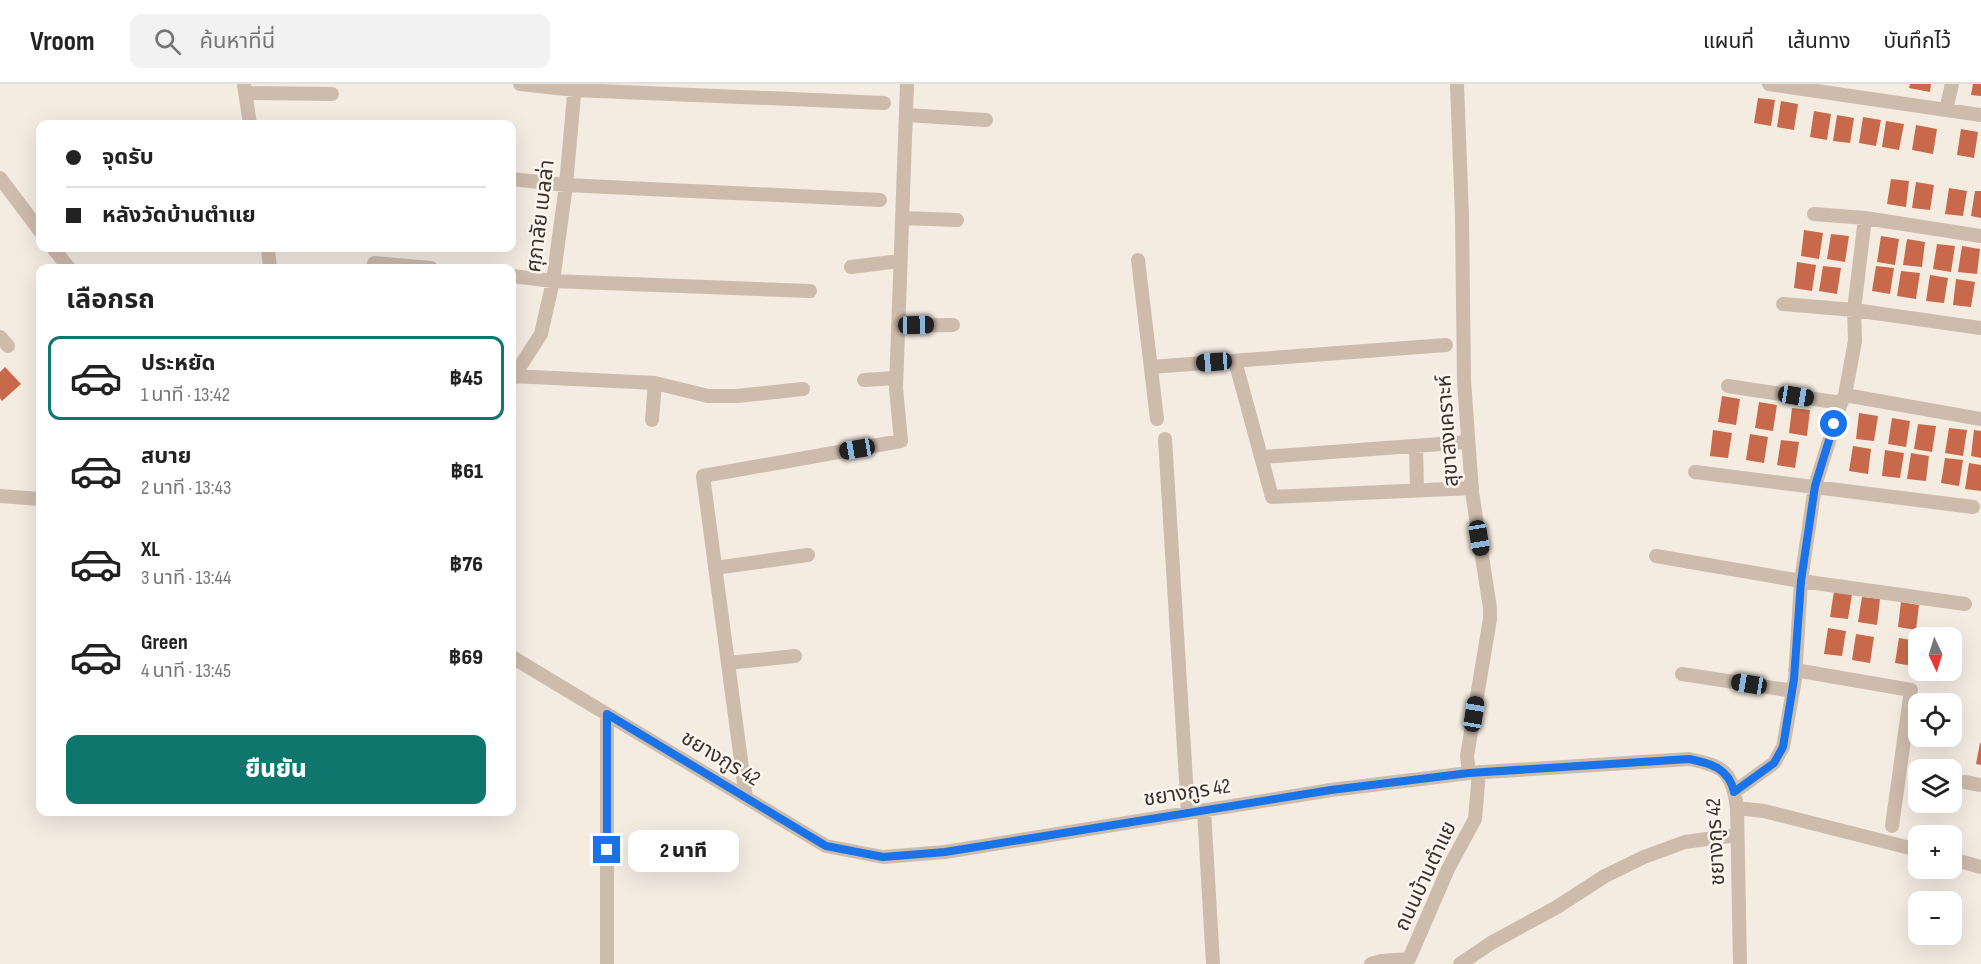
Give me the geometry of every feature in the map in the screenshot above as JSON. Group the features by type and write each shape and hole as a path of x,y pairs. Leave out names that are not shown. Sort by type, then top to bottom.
{"street":[{"path":"520,84 884,103"},
{"path":"746,798 703,476 901,441 896,378 907,84"},
{"name":"สุขาสงเคราะห์","path":"1457,84 1462,216 1464,381 1472,488 1490,619 1467,756 1474,772"},
{"path":"1769,84 1981,115"},
{"path":"1946,110 1952,84"},
{"name":"ศุภาลัย เบลล่า","path":"516,371 540,334 553,281 566,185 575,87"},
{"path":"249,120 244,88 332,94"},
{"path":"906,115 986,120"},
{"path":"0,178 36,226"},
{"path":"516,179 566,185 880,200"},
{"path":"1814,214 1865,218 1981,236"},
{"path":"902,218 957,220"},
{"path":"1734,792 1774,763 1783,747 1793,691 1801,581 1815,486 1843,399 1855,341 1854,310 1865,218"},
{"path":"56,252 66,264"},
{"path":"1138,260 1156,419"},
{"path":"851,267 900,261"},
{"path":"374,263 385,264"},
{"path":"516,276 553,281 810,291"},
{"path":"1783,304 1854,310 1981,328"},
{"path":"898,326 953,325"},
{"path":"1150,367 1446,345"},
{"path":"1235,361 1272,497 1472,488"},
{"path":"516,377 656,383 708,396 737,396 803,388"},
{"path":"864,380 896,378"},
{"path":"652,420 656,383"},
{"path":"1728,386 1843,399 1981,419"},
{"path":"1165,439 1188,813"},
{"path":"1262,457 1468,442"},
{"path":"1416,446 1417,490"},
{"path":"1695,472 1973,507"},
{"path":"0,496 36,499"},
{"path":"716,568 808,555"},
{"path":"1656,555 1801,581 1965,604"},
{"path":"728,663 795,656"},
{"name":"ชยางกูร 42","path":"516,659 826,846 883,857 945,852 1331,790 1474,772 1689,759 1710,763 1721,769 1731,779 1737,808 1740,964"},
{"path":"1795,670 1911,690 1892,826"},
{"path":"1682,674 1793,691"},
{"path":"607,714 607,964"},
{"name":"ถนนบ้านตำแย","path":"1371,964 1409,959 1448,869 1475,819 1474,772"},
{"path":"1965,782 1981,785"},
{"path":"1737,808 1764,811 1908,847"},
{"path":"1204,810 1213,964"},
{"path":"1460,964 1491,943 1557,907 1605,876 1644,856 1685,842 1737,835"},
{"path":"1962,862 1981,867"}],"building":[{"path":"1910,84 1931,84 1930,92 1909,88"},
{"path":"1973,84 1981,84 1981,96 1971,95"},
{"path":"1758,98 1775,100 1771,126 1754,123"},
{"path":"1781,101 1798,104 1794,130 1777,127"},
{"path":"1814,111 1831,114 1827,140 1810,137"},
{"path":"1837,115 1854,118 1850,143 1833,141"},
{"path":"1863,117 1881,120 1876,146 1859,143"},
{"path":"1886,121 1904,124 1899,150 1882,147"},
{"path":"1916,125 1937,129 1933,154 1912,150"},
{"path":"1961,129 1978,132 1974,158 1957,155"},
{"path":"1891,179 1909,181 1906,207 1887,204"},
{"path":"1916,182 1934,185 1930,210 1912,208"},
{"path":"1949,188 1967,191 1963,216 1945,214"},
{"path":"1975,191 1981,191 1981,218 1971,216"},
{"path":"1804,230 1823,233 1819,259 1801,256"},
{"path":"1831,234 1849,236 1845,262 1827,259"},
{"path":"1881,236 1899,239 1895,265 1877,262"},
{"path":"1907,239 1925,242 1922,267 1903,265"},
{"path":"1937,244 1955,246 1951,272 1933,269"},
{"path":"1962,246 1980,249 1977,274 1958,272"},
{"path":"1797,262 1816,265 1812,291 1794,288"},
{"path":"1823,266 1841,268 1837,294 1819,291"},
{"path":"1876,266 1894,268 1890,294 1872,291"},
{"path":"1901,271 1920,273 1916,299 1897,296"},
{"path":"1930,275 1948,278 1944,303 1926,301"},
{"path":"1956,279 1975,282 1971,307 1953,305"},
{"path":"5,367 21,384 2,401 0,372"},
{"path":"1722,396 1740,399 1736,425 1718,422"},
{"path":"1759,402 1777,405 1773,431 1755,428"},
{"path":"1792,408 1810,410 1807,436 1789,433"},
{"path":"1859,413 1878,416 1874,441 1856,439"},
{"path":"1892,418 1910,421 1906,447 1888,444"},
{"path":"1918,424 1936,426 1932,452 1914,449"},
{"path":"1949,428 1967,430 1963,456 1945,453"},
{"path":"1713,430 1732,433 1728,458 1710,456"},
{"path":"1974,430 1981,431 1981,458 1971,456"},
{"path":"1750,434 1768,437 1764,463 1746,460"},
{"path":"1781,440 1799,442 1795,468 1777,465"},
{"path":"1853,446 1871,449 1868,474 1849,471"},
{"path":"1885,450 1904,453 1900,478 1882,476"},
{"path":"1911,453 1929,456 1926,481 1907,479"},
{"path":"1945,458 1963,460 1959,486 1941,483"},
{"path":"1969,463 1981,465 1981,491 1965,489"},
{"path":"1834,591 1852,594 1848,619 1830,617"},
{"path":"1862,597 1880,599 1877,625 1858,622"},
{"path":"1901,602 1919,605 1916,627 1898,627"},
{"path":"1828,628 1846,631 1842,656 1824,654"},
{"path":"1856,634 1874,637 1870,663 1852,660"},
{"path":"1899,638 1908,640 1908,665 1895,663"},
{"path":"1981,743 1981,765 1976,764"}],"route":[{"path":"607,850 607,714 826,846 883,857 945,852 1331,790 1469,773 1689,759 1710,763 1721,769 1731,779 1734,792 1774,763 1783,747 1794,679 1801,581 1815,486 1834,424"}]}
